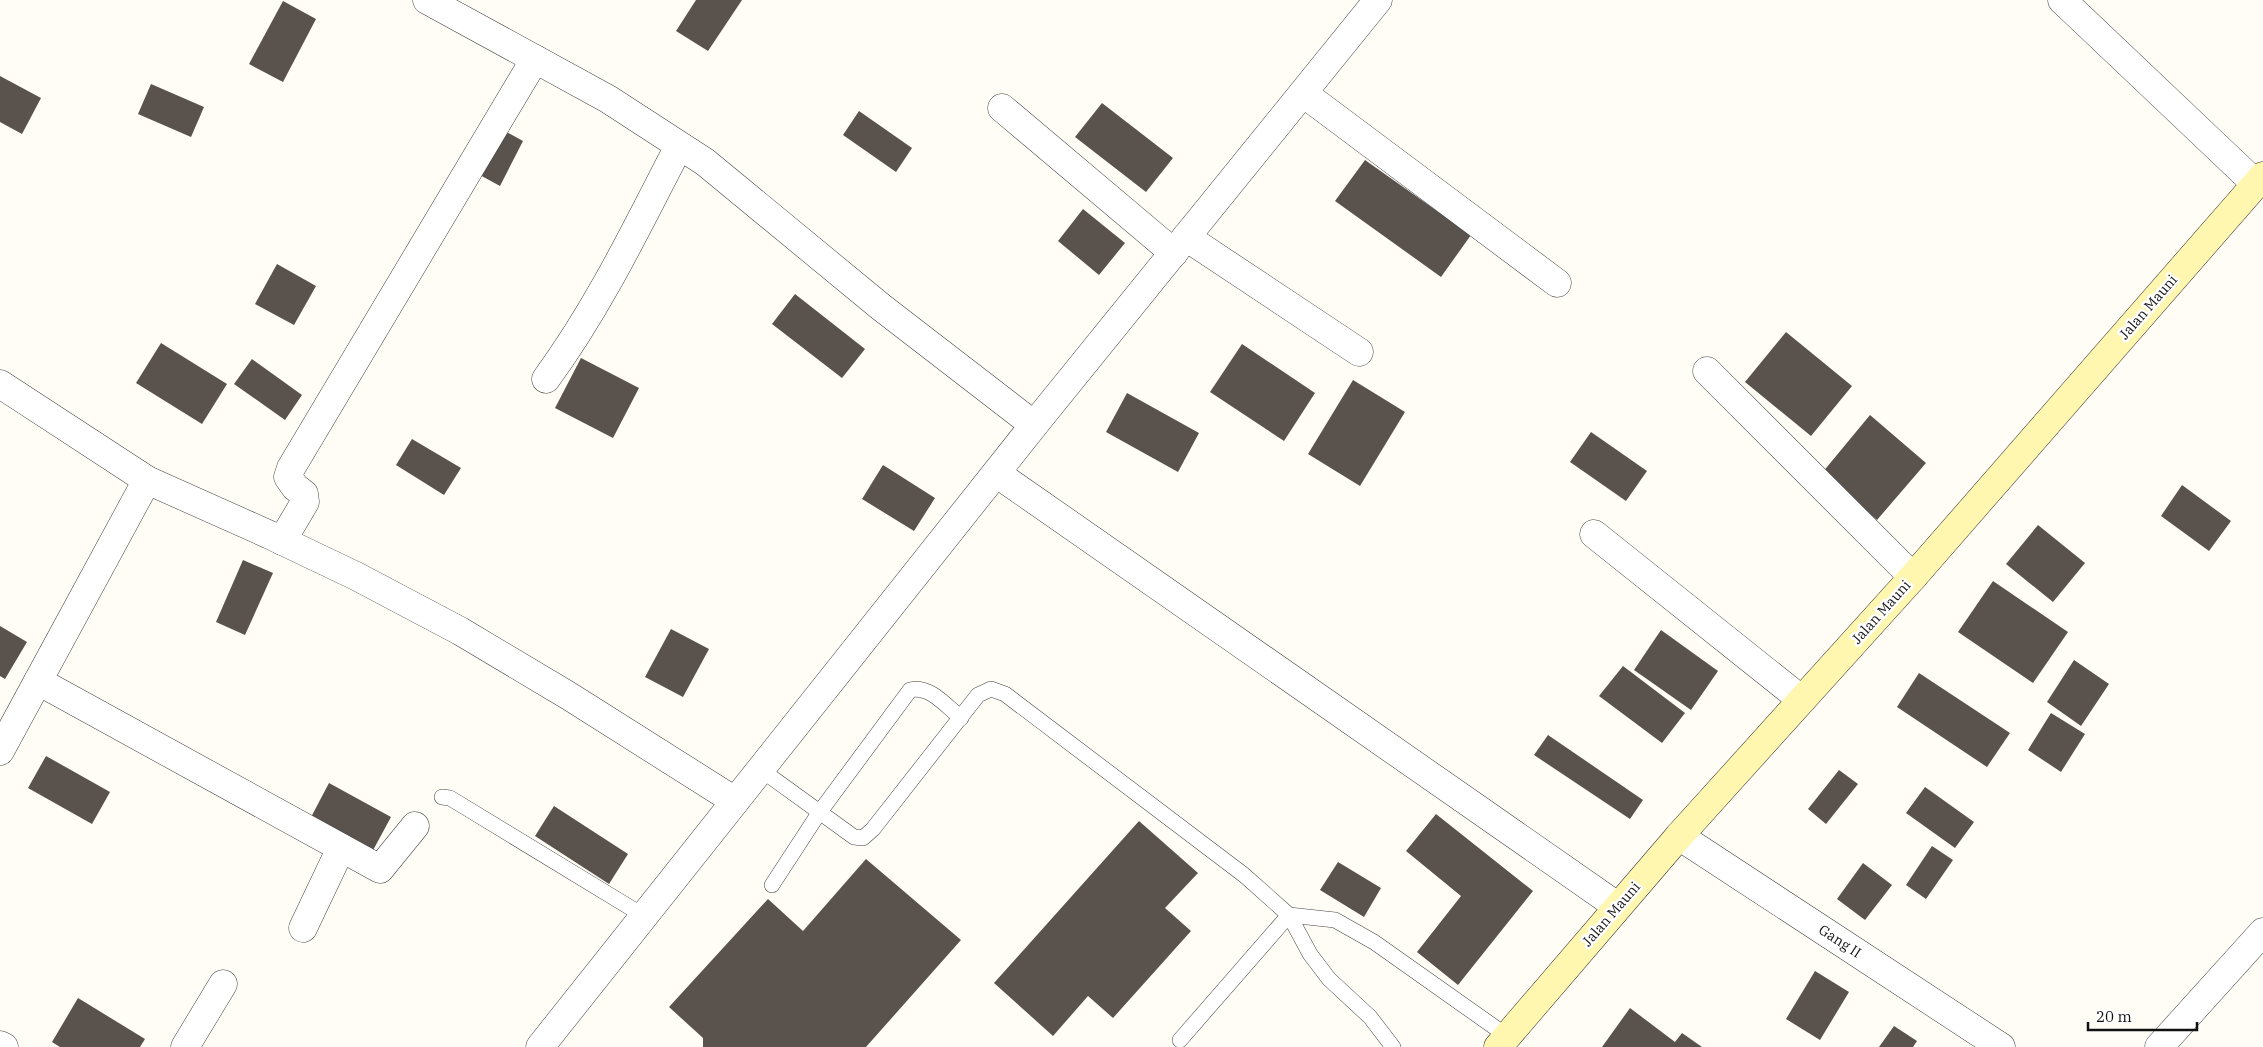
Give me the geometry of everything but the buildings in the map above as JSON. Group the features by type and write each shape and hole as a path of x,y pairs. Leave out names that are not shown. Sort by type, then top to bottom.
{"main road":[{"name":"Jalan Mauni","path":"1503,1042 1617,906 1913,578 2259,180"}],"street":[{"path":"427,0 608,99 705,162 874,301 1034,425"},
{"path":"540,1047 1034,425 1378,0"},
{"path":"2062,0 2259,180"},
{"path":"282,542 305,502 304,494 295,487 288,477 291,468 535,59"},
{"path":"1303,92 1557,283"},
{"path":"1002,108 1180,245 1359,352"},
{"path":"546,379 569,348 621,257 679,146"},
{"path":"1706,370 1913,578"},
{"path":"0,384 147,480 198,501 356,576 460,631 569,696 735,801"},
{"path":"996,474 1617,906"},
{"path":"0,751 147,480"},
{"path":"1594,534 1802,700"},
{"path":"38,681 380,869 415,826"},
{"name":"Gang II","path":"1679,836 2001,1047"},
{"path":"303,928 341,848"},
{"path":"2159,1047 2263,932"},
{"path":"185,1047 223,984"},
{"path":"0,1045 4,1047"}],"lane":[{"path":"772,885 819,813 910,690 919,688 928,691 961,718"},
{"path":"760,769 854,837 863,838 873,829 978,695 991,689 1005,694 1244,875 1289,916 1310,954 1329,979 1370,1017 1393,1047"},
{"path":"442,797 450,798 644,916"},
{"path":"1180,1040 1289,916"},
{"path":"1289,916 1334,920 1374,942 1503,1042"}]}
